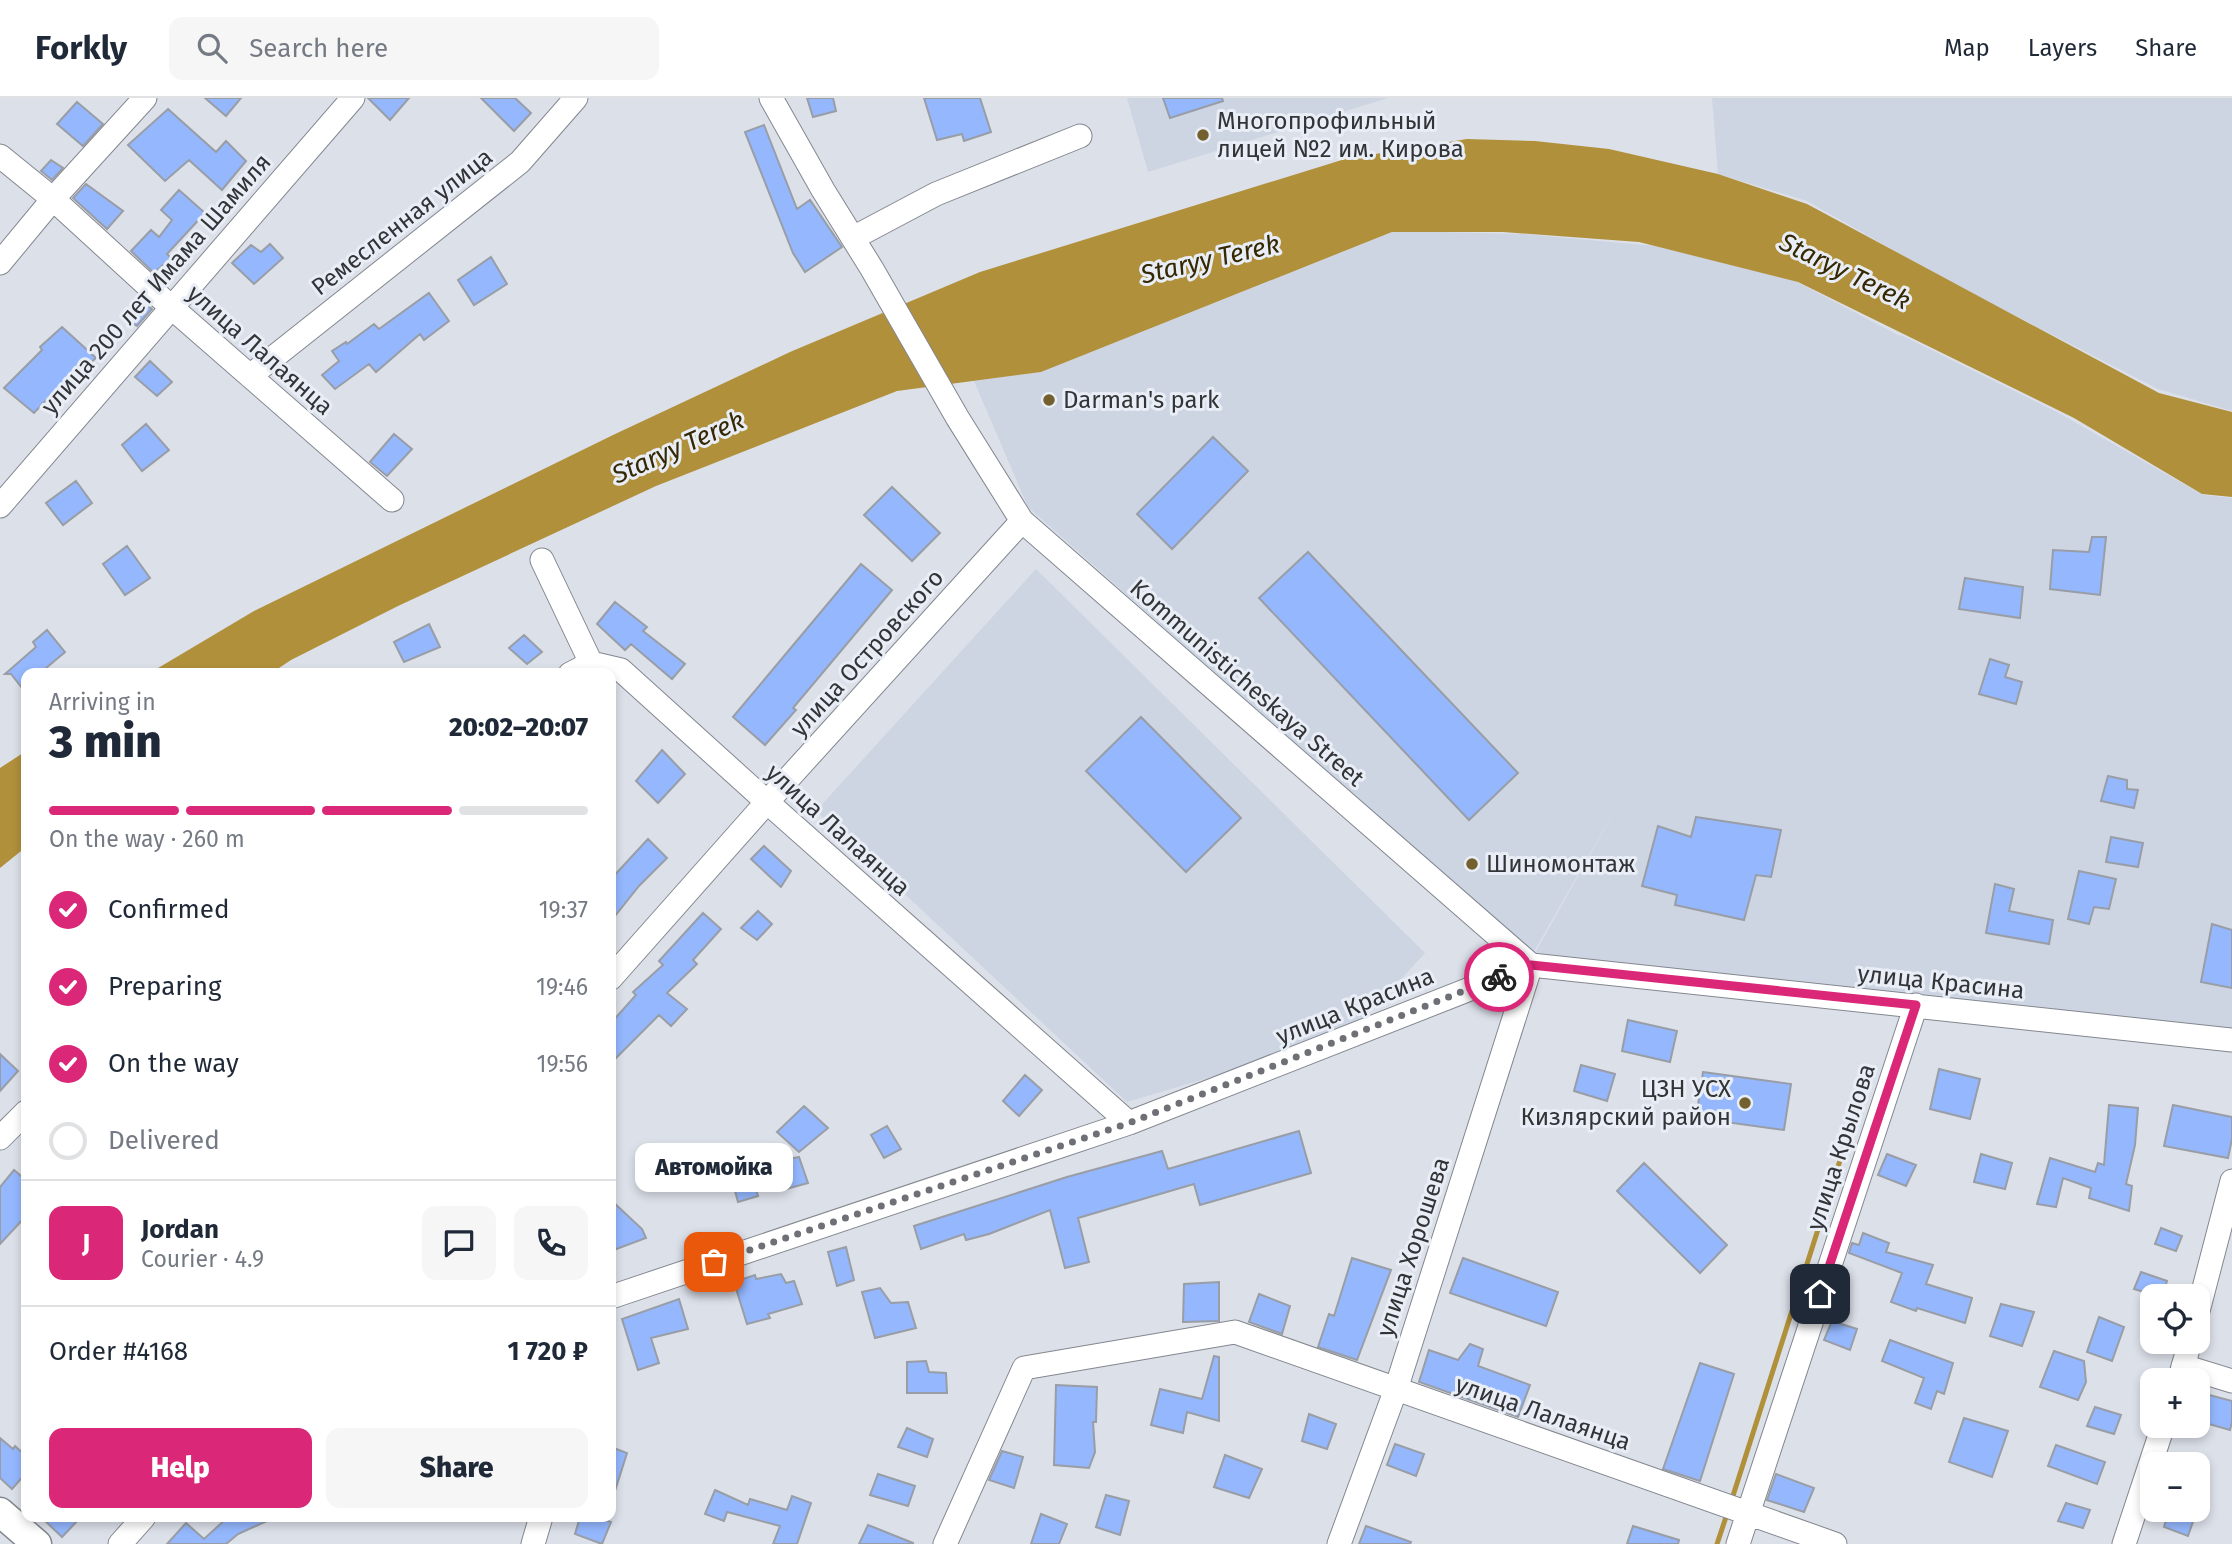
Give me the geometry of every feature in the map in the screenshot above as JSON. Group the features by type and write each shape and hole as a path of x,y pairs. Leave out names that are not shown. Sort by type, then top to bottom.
{"main road":[{"path":"0,1512 37,1544"}],"street":[{"path":"0,263 53,199 145,98"},
{"name":"улица 200 лет Имама Шамиля","path":"0,506 353,98"},
{"name":"Ремесленная улица","path":"250,376 520,162 576,98"},
{"path":"771,98 853,239 936,194 1080,136"},
{"name":"улица Лалаянца","path":"0,156 53,199 171,307 391,500"},
{"name":"Kommunisticheskaya Street","path":"853,239 1022,522 1531,965"},
{"name":"улица Островского","path":"616,972 1022,522"},
{"path":"542,560 591,663 581,668"},
{"name":"улица Лалаянца","path":"591,663 612,668"},
{"name":"улица Лалаянца","path":"616,669 621,670 1129,1123"},
{"name":"улица Красина","path":"616,1295 1129,1123 1531,965 2232,1040"},
{"name":"улица Хорошева","path":"1339,1544 1396,1389 1531,965"},
{"name":"улица Крылова","path":"1738,1544 1916,1005"},
{"path":"0,1138 21,1117"},
{"path":"2205,1284 2232,1181"},
{"name":"улица Лалаянца","path":"945,1544 1024,1368 1235,1332 1835,1544"},
{"path":"2210,1378 2232,1381"},
{"path":"2124,1544 2159,1438"},
{"path":"120,1544 140,1522"},
{"path":"533,1544 540,1522"}],"shaded area":[{"name":"Многопрофильный лицей №2 им. Кирова","path":"1127,98 1388,98 1148,172"},
{"path":"1712,98 2232,98 2232,411 2158,389 1948,281 1807,201 1718,174"},
{"path":"1395,231 1523,234 1655,246 1795,281 1900,336 2057,412 2203,495 2232,498 2232,1040 1546,965 1535,953 1624,794 1532,955 1028,507 974,381 1040,372"},
{"path":"1036,569 1425,953 1349,1036 1127,1102 816,811"}],"water":[{"name":"Staryy Terek","path":"1467,139 1535,141 1609,149 1718,174 1807,204 2159,393 2232,412 2232,497 2202,494 2074,418 1798,282 1639,242 1503,232 1392,232 1041,372 897,391 656,486 398,606 279,668 158,668 254,611 613,435 790,352 980,272 1345,159"},
{"path":"21,754 21,851 0,868 0,768"}],"building":[{"path":"205,98 241,98 226,116"},
{"path":"368,98 409,98 390,120"},
{"path":"481,98 515,98 531,113 514,131"},
{"path":"807,98 833,98 836,111 813,117"},
{"path":"924,98 980,98 991,132 964,141 962,134 937,140"},
{"path":"1163,98 1222,98 1223,101 1170,118"},
{"path":"77,102 103,124 83,146 57,124"},
{"path":"168,109 216,152 226,141 246,161 222,190 189,160 165,181 128,145"},
{"path":"764,125 797,209 810,200 842,247 805,272 793,253 745,132"},
{"path":"51,160 63,168 52,180 41,171"},
{"path":"86,184 123,211 107,229 73,198"},
{"path":"179,190 205,213 167,254 171,258 154,273 131,251 151,230 159,237 172,220 161,210"},
{"path":"270,244 283,258 254,284 232,263 251,245 261,252"},
{"path":"491,257 507,284 474,305 458,280"},
{"path":"429,293 449,321 424,340 420,334 376,372 369,364 335,389 322,375 339,361 332,351 346,342 347,344 374,324 379,329"},
{"path":"143,300 152,309 137,326 127,319"},
{"path":"62,327 96,358 71,379 69,376 34,413 4,388 42,350 40,347"},
{"path":"150,361 172,382 157,396 135,377"},
{"path":"146,424 169,450 142,471 122,445"},
{"path":"394,434 412,449 387,476 370,462"},
{"path":"1213,437 1248,471 1172,549 1137,514"},
{"path":"76,481 92,503 63,525 46,503"},
{"path":"892,487 940,533 912,561 864,515"},
{"path":"2092,537 2106,537 2100,595 2050,589 2053,550 2089,552"},
{"path":"127,546 150,578 125,595 103,564"},
{"path":"1308,552 1518,773 1469,820 1259,598"},
{"path":"861,564 892,590 765,745 733,717"},
{"path":"1965,578 2023,587 2020,618 1959,609"},
{"path":"615,602 647,627 643,631 685,664 672,679 631,644 625,650 597,624"},
{"path":"429,624 440,647 404,662 394,642"},
{"path":"47,630 65,652 46,668 21,668 21,687 11,674 5,674 36,647 33,642"},
{"path":"524,635 542,652 527,664 509,648"},
{"path":"1990,659 2009,665 2005,677 2022,682 2016,704 1979,694"},
{"path":"1141,717 1241,818 1186,872 1086,771"},
{"path":"662,750 685,774 658,803 636,781"},
{"path":"2108,776 2127,780 2127,789 2138,790 2134,808 2101,801"},
{"path":"1696,817 1781,830 1771,877 1756,875 1744,920 1675,905 1677,895 1642,886 1658,826 1691,837"},
{"path":"2111,837 2143,843 2138,867 2106,862"},
{"path":"648,839 667,858 639,886 616,915 616,874"},
{"path":"764,846 791,871 781,887 751,859"},
{"path":"2079,871 2116,879 2109,909 2094,907 2089,924 2068,919"},
{"path":"1995,884 2014,889 2009,911 2053,920 2049,944 1986,933"},
{"path":"758,911 772,924 757,940 741,928"},
{"path":"703,913 721,929 693,960 697,964 667,993 687,1009 671,1026 659,1015 616,1058 616,1017 636,995 633,992 663,965 659,961"},
{"path":"2212,924 2232,930 2232,988 2201,982"},
{"path":"1628,1020 1677,1031 1670,1062 1622,1051"},
{"path":"0,1054 18,1071 0,1091"},
{"path":"1581,1065 1615,1074 1607,1101 1574,1091"},
{"path":"1939,1069 1980,1079 1970,1119 1930,1109"},
{"path":"1703,1072 1791,1084 1784,1130 1696,1118"},
{"path":"1025,1075 1042,1090 1019,1116 1003,1101"},
{"path":"2109,1105 2138,1108 2135,1145 2126,1184 2132,1186 2129,1211 2089,1198 2091,1188 2063,1178 2056,1207 2037,1204 2050,1158 2095,1172 2098,1163 2104,1165"},
{"path":"2173,1105 2232,1117 2232,1139 2228,1158 2164,1146"},
{"path":"804,1106 828,1128 799,1152 777,1132"},
{"path":"887,1126 901,1149 884,1158 871,1135"},
{"path":"1299,1131 1311,1173 1200,1205 1194,1184 1078,1218 1089,1262 1065,1268 1050,1210 989,1234 966,1240 964,1234 921,1249 914,1226 1067,1177 1162,1151 1168,1169"},
{"path":"1887,1154 1916,1165 1906,1186 1878,1175"},
{"path":"1981,1154 2012,1163 2005,1189 1974,1182"},
{"path":"799,1157 808,1183 786,1189 779,1161"},
{"path":"1644,1163 1727,1245 1700,1273 1617,1191"},
{"path":"14,1170 21,1176 21,1221 0,1244 0,1187"},
{"path":"745,1172 750,1182 754,1181 758,1196 738,1202 731,1176"},
{"path":"616,1205 642,1229 646,1238 616,1249"},
{"path":"2161,1228 2182,1236 2176,1251 2155,1244"},
{"path":"1863,1233 1889,1243 1886,1252 1933,1265 1926,1284 1972,1298 1965,1323 1891,1302 1902,1273 1849,1253 1852,1243 1859,1245"},
{"path":"846,1247 854,1280 837,1286 828,1252"},
{"path":"1352,1258 1391,1270 1357,1360 1318,1347 1329,1314 1334,1316"},
{"path":"1463,1258 1558,1292 1546,1326 1450,1293"},
{"path":"2141,1272 2167,1281 2166,1284 2140,1284 2140,1291 2134,1289"},
{"path":"781,1274 786,1283 794,1281 802,1304 768,1314 770,1318 747,1324 734,1282 755,1275 756,1279"},
{"path":"1219,1282 1219,1321 1183,1322 1184,1284"},
{"path":"880,1288 891,1303 908,1302 916,1328 875,1338 862,1292"},
{"path":"1259,1294 1290,1306 1282,1334 1249,1322"},
{"path":"679,1299 688,1329 651,1338 659,1363 638,1370 622,1319"},
{"path":"2001,1304 2034,1312 2022,1346 1990,1336"},
{"path":"2099,1317 2124,1327 2112,1361 2087,1352"},
{"path":"1832,1321 1857,1329 1850,1350 1824,1340"},
{"path":"1890,1340 1953,1363 1944,1394 1937,1391 1931,1409 1915,1403 1924,1378 1882,1361"},
{"path":"1470,1344 1483,1349 1478,1366 1530,1385 1518,1417 1419,1382 1429,1350 1458,1360"},
{"path":"2054,1351 2084,1361 2086,1382 2078,1400 2040,1387"},
{"path":"1214,1356 1219,1357 1219,1421 1187,1412 1183,1433 1151,1425 1160,1389 1202,1399"},
{"path":"926,1361 929,1372 946,1373 947,1393 907,1393 907,1362"},
{"path":"1700,1363 1734,1374 1700,1481 1663,1469"},
{"path":"1056,1385 1097,1387 1096,1422 1093,1422 1095,1452 1089,1468 1054,1465"},
{"path":"2210,1395 2232,1401 2230,1430 2210,1424"},
{"path":"2095,1407 2121,1415 2114,1434 2087,1426"},
{"path":"1309,1414 1336,1424 1327,1449 1302,1441"},
{"path":"1964,1418 2008,1431 1992,1477 1949,1462"},
{"path":"907,1428 933,1439 927,1457 898,1447"},
{"path":"0,1438 13,1449 15,1446 21,1451 21,1479 12,1489 0,1478"},
{"path":"1395,1444 1424,1454 1416,1476 1387,1465"},
{"path":"2056,1445 2105,1462 2097,1484 2048,1466"},
{"path":"616,1449 627,1453 616,1488"},
{"path":"1002,1451 1023,1457 1014,1488 989,1480"},
{"path":"1225,1455 1262,1469 1249,1498 1214,1487"},
{"path":"878,1474 915,1486 908,1506 870,1495"},
{"path":"1776,1474 1814,1488 1804,1512 1767,1500"},
{"path":"715,1490 748,1505 750,1499 787,1510 792,1496 811,1503 797,1544 773,1544 780,1526 727,1512 724,1521 705,1514"},
{"path":"1106,1495 1129,1501 1120,1535 1096,1527"},
{"path":"2066,1503 2090,1510 2083,1528 2058,1521"},
{"path":"1041,1514 1067,1524 1059,1544 1031,1544"},
{"path":"46,1522 76,1522 62,1537"},
{"path":"223,1522 265,1522 238,1534 226,1544 167,1544 186,1523 204,1539"},
{"path":"579,1522 611,1522 602,1544 575,1534"},
{"path":"2165,1522 2193,1522 2188,1536 2164,1527"},
{"path":"868,1525 913,1543 913,1544 859,1544"},
{"path":"1366,1526 1411,1542 1359,1544"},
{"path":"1633,1526 1679,1540 1678,1544 1627,1544"}],"waterway":[{"path":"1731,1502 1844,1148"},
{"path":"1717,1544 1728,1511"}],"way so far":[{"path":"714,1262 1129,1123 1499,977"}],"place":[{"name":"Многопрофильный лицей №2 им. Кирова","path":"1203,135"},
{"name":"Darman's park","path":"1049,400"},
{"name":"Шиномонтаж","path":"1472,864"},
{"name":"ЦЗН УСХ Кизлярский район","path":"1745,1103"},
{"name":"Автомойка","path":"714,1262"}],"route":[{"path":"1499,977 1531,965 1916,1005 1820,1294"}]}
